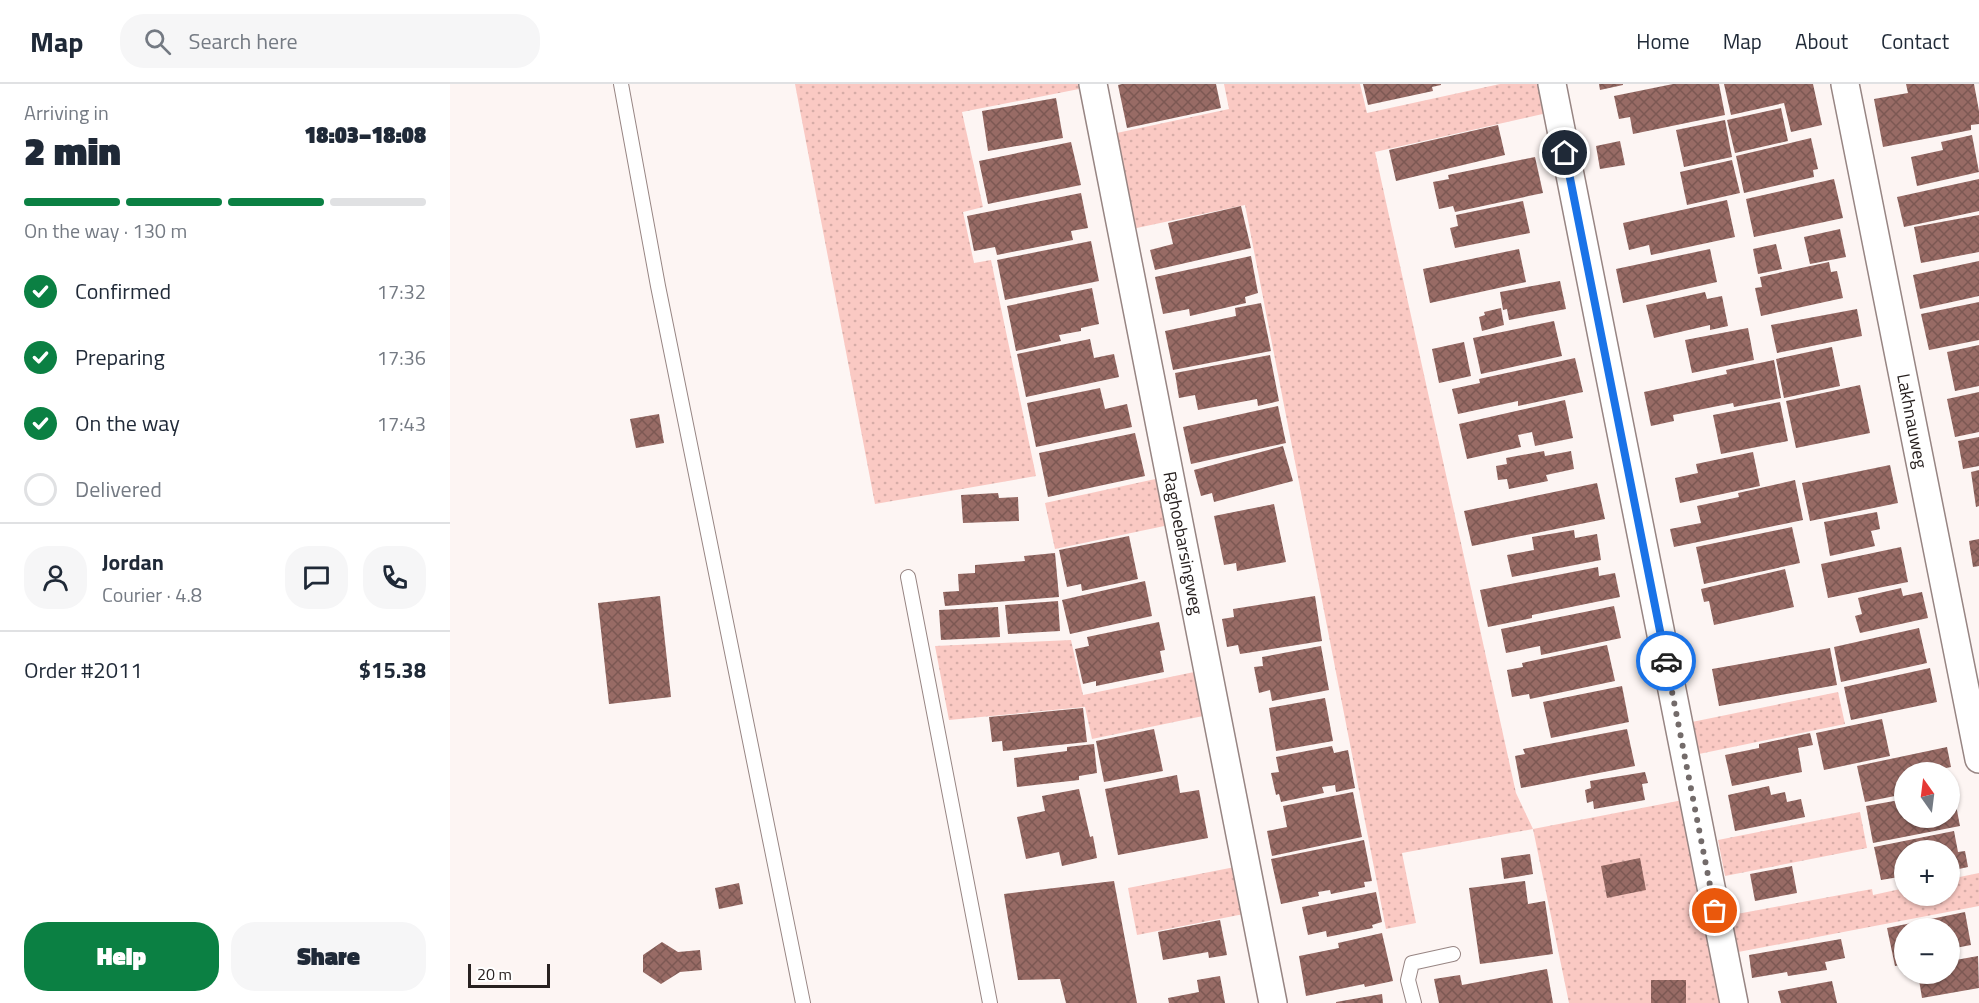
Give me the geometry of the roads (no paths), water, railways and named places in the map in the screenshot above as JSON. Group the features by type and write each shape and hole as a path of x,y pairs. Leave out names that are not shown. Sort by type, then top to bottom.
{"street":[{"name":"Raghoebarsingweg","path":"1093,84 1273,1003"},
{"path":"1552,84 1734,1003"},
{"name":"Lakhnauweg","path":"1845,84 1979,759"}],"lane":[{"path":"621,84 658,286 803,1003"},
{"path":"908,577 990,1003"},
{"path":"1414,1003 1408,980 1412,963 1453,954"}]}
